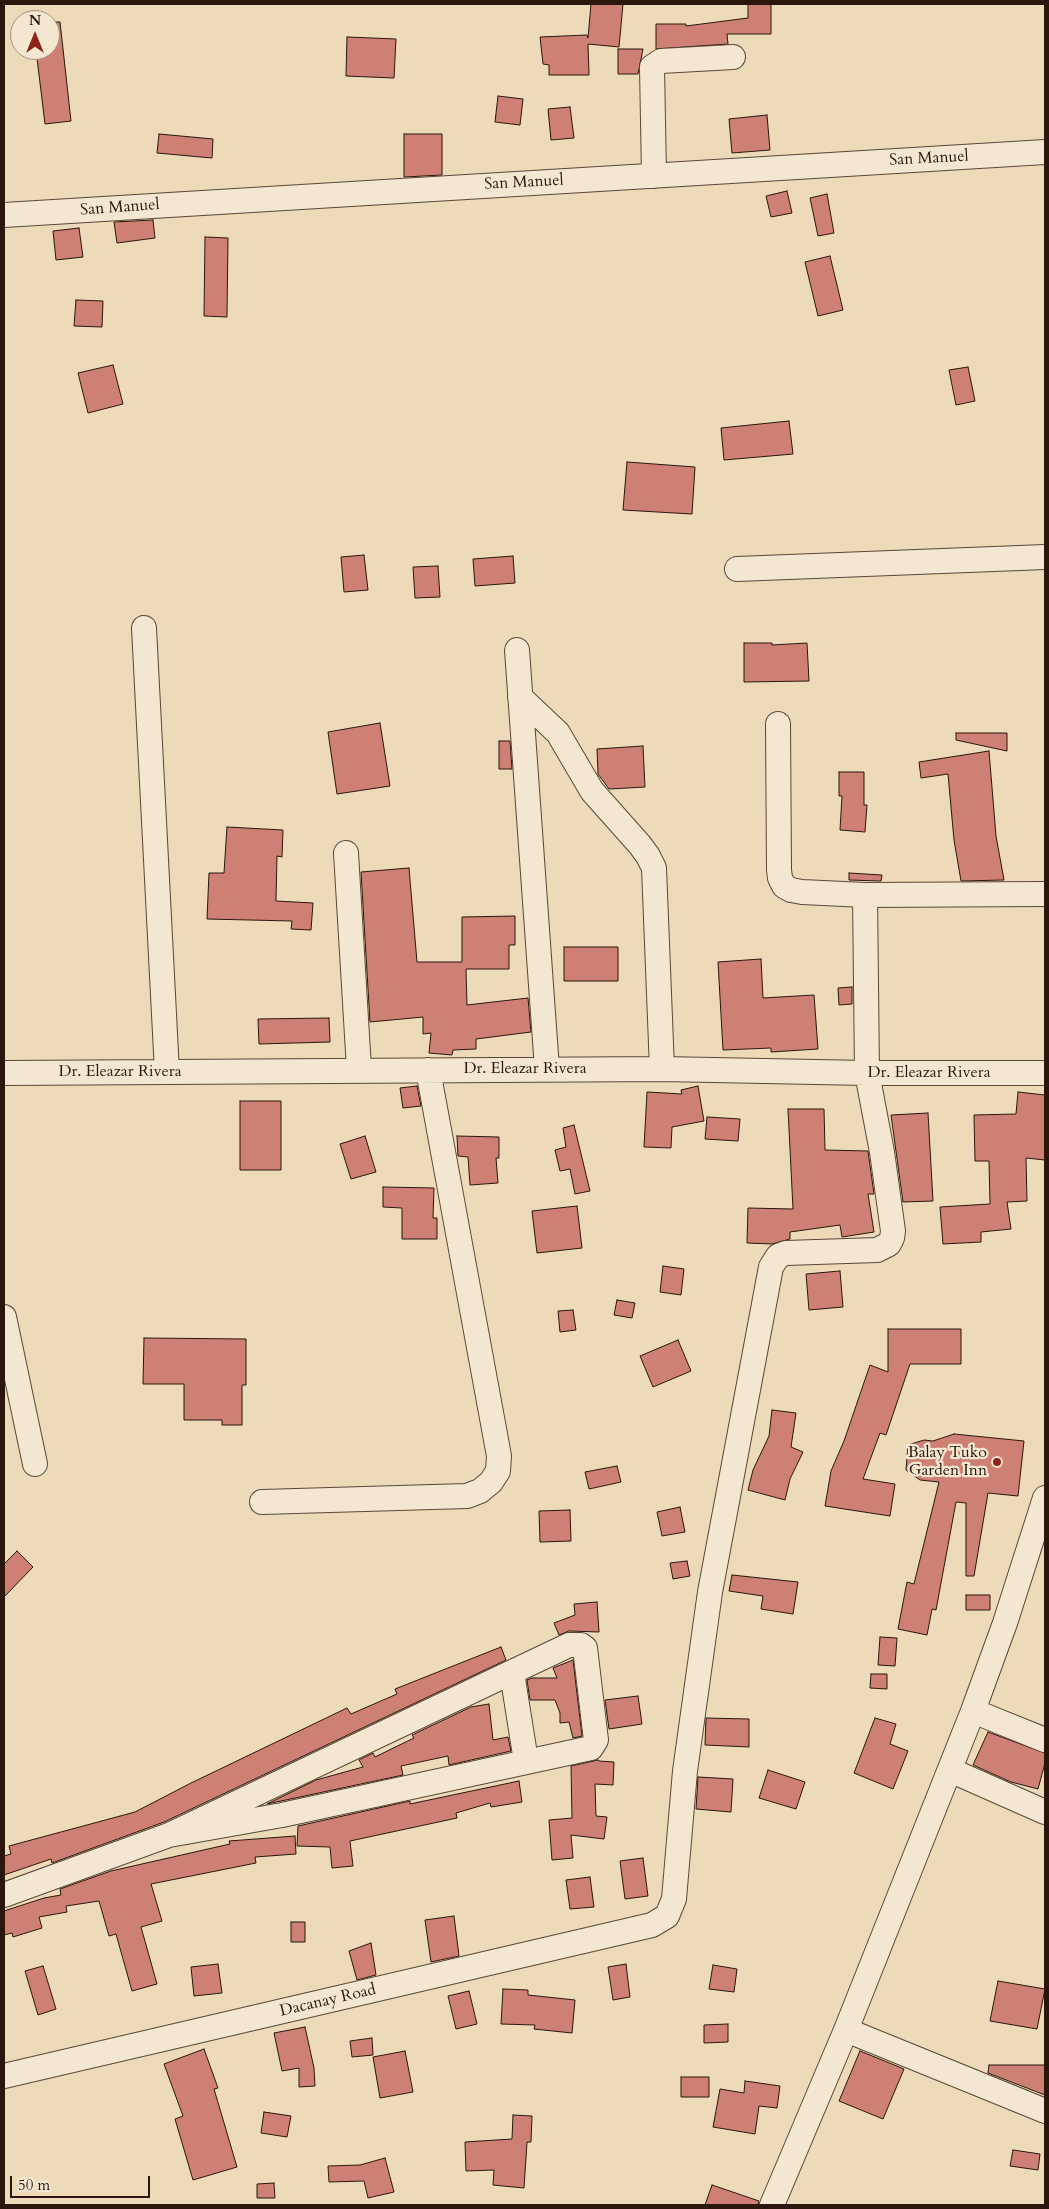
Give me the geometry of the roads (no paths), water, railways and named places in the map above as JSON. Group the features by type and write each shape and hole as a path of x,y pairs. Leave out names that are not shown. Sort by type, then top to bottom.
{"street":[{"path":"654,176 652,67 661,61 733,57"},
{"name":"San Manuel","path":"4,216 1045,152"},
{"path":"737,568 1045,557"},
{"path":"144,628 167,1072"},
{"path":"517,650 547,1069"},
{"path":"520,697 558,733 592,791 640,845 654,868 662,1069"},
{"path":"778,724 779,870 784,886 791,890 802,892 865,895 1045,894"},
{"path":"346,854 359,1069"},
{"path":"865,895 867,1073"},
{"name":"Dr. Eleazar Rivera","path":"4,1073 359,1069 662,1069 867,1073 1045,1073"},
{"path":"262,1502 467,1496 480,1491 491,1482 498,1471 498,1456 428,1070"},
{"name":"Dacanay Road","path":"4,2076 652,1925 667,1916 674,1899 685,1771 710,1592 771,1267 778,1256 786,1253 877,1250 889,1244 892,1238 893,1231 883,1162 867,1073"},
{"path":"4,1317 35,1464"},
{"path":"772,2205 846,2030 973,1711 1005,1623 1045,1498"},
{"path":"4,1895 169,1835 569,1645 580,1645 587,1653 596,1740 594,1746 588,1750 526,1761 282,1815 169,1835"},
{"path":"512,1673 526,1761"},
{"path":"973,1711 1045,1740"},
{"path":"950,1770 1045,1812"},
{"path":"846,2030 1045,2111"}],"place":[{"name":"Balay Tuko Garden Inn","path":"997,1462"}]}
